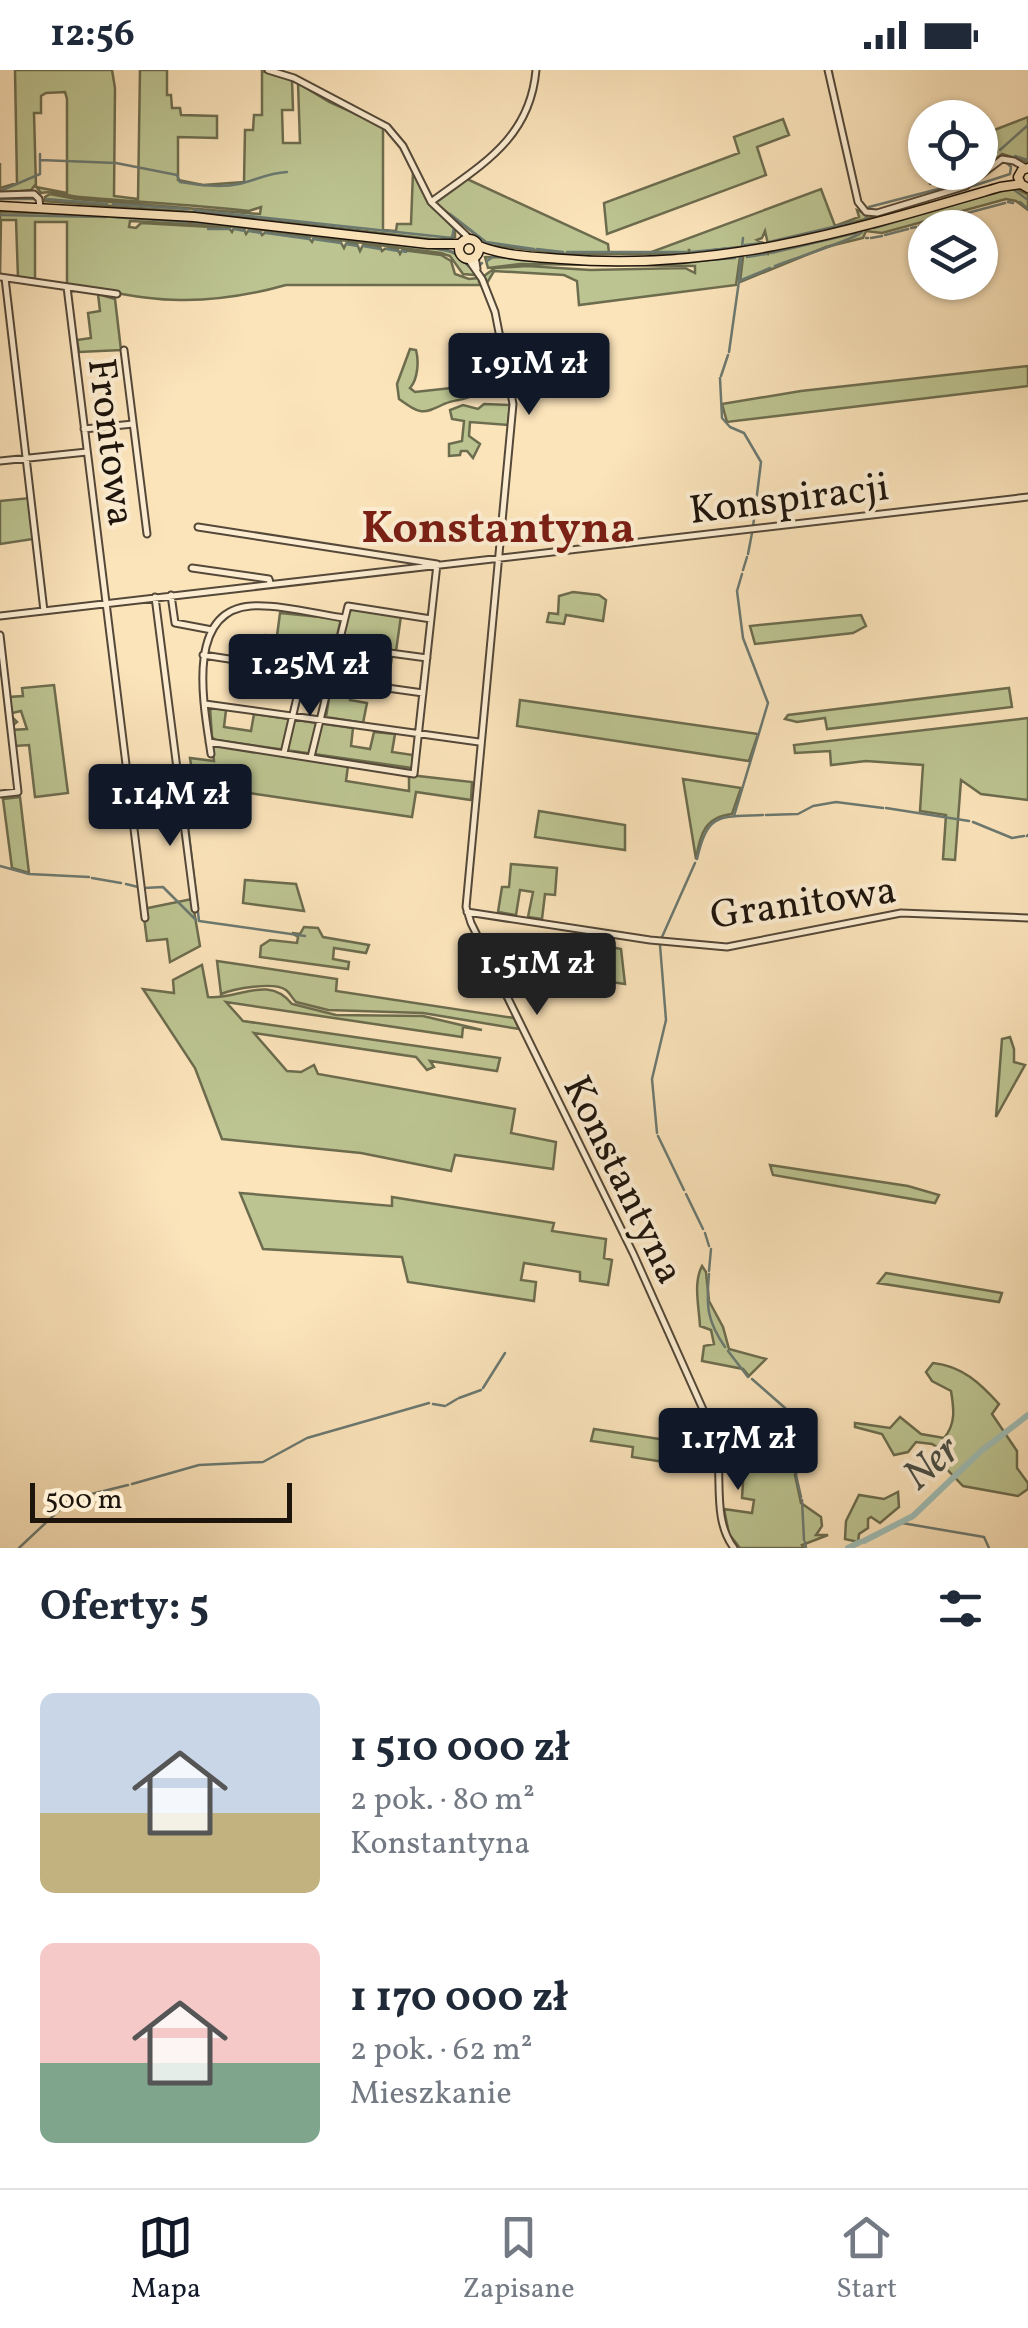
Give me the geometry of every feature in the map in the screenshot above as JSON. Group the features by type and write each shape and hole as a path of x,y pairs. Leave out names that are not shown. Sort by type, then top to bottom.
{"main road":[{"path":"0,208 252,223 428,244 462,243 475,254 497,252 617,261 730,255 829,236 1025,179"},
{"path":"462,243 475,254"}],"street":[{"path":"268,70 294,78 387,127 402,146 432,202 456,223 462,243"},
{"path":"432,202 503,148 531,98 536,70"},
{"path":"828,70 858,202 866,212 878,213 960,188 999,161 1011,160 1025,179"},
{"path":"0,195 34,194 40,199 40,209"},
{"name":"Konstantyna","path":"475,254 501,333 513,404 480,742 468,912 633,1253 718,1448 723,1526 734,1548"},
{"path":"44,611 2,278 117,294"},
{"name":"Frontowa","path":"67,287 145,918"},
{"path":"124,350 147,534"},
{"path":"84,429 134,424"},
{"path":"0,461 87,452"},
{"name":"Konspiracji","path":"437,564 1028,497"},
{"path":"198,527 437,564"},
{"path":"0,616 437,564"},
{"path":"209,742 414,774 437,564"},
{"path":"192,568 270,579 270,583"},
{"path":"171,595 175,623 212,630"},
{"path":"155,597 195,910"},
{"path":"211,754 204,655 212,630 223,618 249,606 344,618"},
{"path":"311,758 348,606 431,619"},
{"path":"0,636 18,792 0,794"},
{"path":"338,646 427,658"},
{"path":"204,655 300,670 302,676 284,754"},
{"path":"302,676 423,693"},
{"path":"205,704 480,742"},
{"path":"128,787 179,783"},
{"name":"Granitowa","path":"468,912 727,948 901,913 1028,918"}],"green space":[{"path":"15,70 112,70 114,196 138,199 140,70 167,70 167,95 171,95 172,108 180,108 181,115 217,116 217,138 178,137 178,180 203,185 244,182 245,130 253,130 254,115 262,115 262,71 292,80 293,110 282,110 283,143 300,143 298,83 383,126 383,230 396,231 397,224 411,224 413,172 433,207 455,226 455,237 439,240 232,215 44,201 50,194 260,214 261,207 249,211 41,193 37,187 67,193 65,92 41,96 41,113 34,113 36,186 0,193 0,188 17,183"},
{"path":"1028,117 1028,162 1002,154 998,157 998,129"},
{"path":"783,119 789,135 757,147 766,175 607,234 604,203 739,153 734,137"},
{"path":"467,179 608,244 609,253 649,253 821,189 835,226 859,217 857,210 872,216 893,212 768,244 765,231 757,240 765,244 690,253 689,249 688,254 567,254 489,245 435,203"},
{"path":"1013,187 1028,195 1028,210 1006,199 966,210 932,210"},
{"path":"0,212 220,224 440,248 461,257 475,275 463,274 450,256 441,253 239,227 130,221 129,227 136,228 141,223 229,228 232,232 234,228 244,229 246,234 249,230 260,231 262,235 266,232 308,237 312,242 314,238 340,241 344,248 347,242 357,244 360,251 363,245 380,247 382,251 398,250 400,254 402,250 441,255 451,261 455,274 479,278 483,285 286,285 210,299 141,297 67,285 67,222 35,222 35,280 18,278 16,220 1,220 0,275"},
{"path":"908,217 908,226 882,233 866,231 863,238 826,247 740,282 740,257 736,285 579,305 577,281 564,275 494,271 487,283 484,276 495,268 527,266 590,270 685,268 695,273 695,266 520,264 488,268 485,257 693,261 768,254"},
{"path":"98,294 115,299 121,350 79,352 77,340 91,338 88,313 100,311"},
{"path":"410,349 417,354 416,375 410,388 415,392 479,385 476,394 426,411 406,404 399,399 397,384"},
{"path":"1028,366 1028,386 727,422 722,404 801,391"},
{"path":"484,404 510,405 508,425 470,422 469,436 480,444 473,458 467,451 449,456 449,444 462,441 464,421 452,419 450,410 463,405 478,409"},
{"path":"30,498 33,539 0,544 0,501"},
{"path":"573,592 599,595 606,600 603,621 566,615 564,624 547,622 549,613 558,614 559,596"},
{"path":"353,609 401,616 396,651 345,644 342,641"},
{"path":"280,613 341,619 327,677 267,660 266,635 277,636"},
{"path":"861,615 866,626 853,633 755,644 750,626"},
{"path":"343,649 392,656 390,671 361,667 358,681 336,679 334,674"},
{"path":"335,683 353,687 350,700 367,703 363,723 326,717 331,686"},
{"path":"54,685 68,793 35,797 29,745 14,746 11,730 27,729 21,711 12,713 17,722 11,727 9,697 23,696 22,688"},
{"path":"1009,688 1012,707 827,729 825,718 797,722 785,719 788,715"},
{"path":"520,700 758,734 749,761 517,726"},
{"path":"210,707 226,710 224,727 251,731 254,714 353,728 351,746 370,749 374,732 395,734 392,752 413,755 412,768 215,740"},
{"path":"1028,718 1028,800 981,794 961,780 955,860 943,859 946,815 920,811 923,765 866,761 831,765 830,751 795,753 794,745"},
{"path":"212,744 348,766 346,781 409,791 409,775 472,782 471,800 416,792 412,817 194,785 190,758 214,761"},
{"path":"683,779 741,788 732,814 705,828 696,859"},
{"path":"20,797 29,873 12,868 3,799"},
{"path":"539,811 625,825 625,850 535,837"},
{"path":"511,864 557,868 555,895 545,894 542,919 528,917 533,892 520,890 516,915 498,912 502,887 509,887"},
{"path":"245,880 296,884 304,911 243,903"},
{"path":"192,899 200,946 170,962 167,939 147,941 143,909"},
{"path":"304,927 318,928 323,937 369,945 366,953 334,948 333,959 349,962 348,969 260,957 261,946 270,940 297,943 298,937 292,933 300,934"},
{"path":"587,942 621,949 625,984 542,972 545,953 581,958"},
{"path":"217,961 337,979 336,991 514,1018 519,1029 423,1013 328,1010 296,1002 286,990 272,986 221,994"},
{"path":"202,965 208,997 263,989 283,995 292,1004 336,1015 423,1016 482,1030 463,1027 462,1037 226,1002 243,1021 500,1058 497,1071 430,1061 434,1067 427,1070 416,1057 254,1033 287,1071 301,1072 314,1065 318,1074 515,1109 511,1133 556,1142 553,1169 455,1155 451,1171 361,1153 222,1139 195,1068 143,989 174,993 173,980"},
{"path":"1010,1037 1014,1062 1025,1065 996,1117 1002,1039"},
{"path":"770,1165 908,1186 939,1195 935,1203 773,1175"},
{"path":"240,1193 392,1206 392,1197 554,1223 552,1231 606,1239 604,1258 612,1260 608,1285 580,1281 580,1272 524,1263 521,1280 536,1282 534,1301 408,1282 402,1257 263,1249"},
{"path":"702,1266 709,1301 729,1349 766,1359 749,1376 743,1369 702,1361 704,1346 714,1344 711,1330 700,1326 697,1287"},
{"path":"886,1273 1002,1293 999,1302 878,1283"},
{"path":"933,1363 970,1377 999,1404 992,1414 1017,1451 1017,1468 1028,1483 1028,1489 1018,1496 963,1486 940,1462 940,1449 932,1444 916,1442 908,1452 894,1455 882,1434 855,1427 855,1423 890,1428 900,1417 921,1434 944,1438 952,1422 951,1391 932,1381 926,1372"},
{"path":"594,1429 712,1447 709,1469 632,1457 633,1447 591,1441"},
{"path":"745,1452 797,1460 795,1475 801,1503 821,1517 822,1526 816,1535 828,1535 802,1545 804,1548 740,1548 729,1534 724,1509 752,1513 754,1500 742,1498"},
{"path":"898,1492 899,1507 880,1523 868,1519 868,1528 859,1534 858,1542 845,1539 846,1521 859,1495 884,1499"}],"waterway":[{"path":"832,76 835,89"},
{"path":"1000,150 1028,125"},
{"path":"0,191 40,174 40,154"},
{"path":"1015,156 1028,160"},
{"path":"40,160 116,163 177,175 180,182 210,186 239,184 287,172"},
{"path":"998,178 1010,174 1007,163"},
{"path":"1013,189 1028,200"},
{"path":"869,207 935,190"},
{"path":"874,228 1005,190"},
{"path":"0,199 34,199"},
{"path":"46,199 107,204"},
{"path":"1008,202 1013,203"},
{"path":"1020,202 1028,209"},
{"path":"979,210 1005,203"},
{"path":"113,204 188,209"},
{"path":"194,210 452,238 454,228 445,219"},
{"path":"450,214 486,242 534,249"},
{"path":"0,215 106,217"},
{"path":"112,217 187,222"},
{"path":"193,222 225,224"},
{"path":"769,242 854,222"},
{"path":"208,229 230,229"},
{"path":"234,229 245,231"},
{"path":"885,235 908,229"},
{"path":"249,231 261,233"},
{"path":"775,266 862,232"},
{"path":"266,233 309,239"},
{"path":"771,253 856,233"},
{"path":"871,238 882,236"},
{"path":"742,247 743,238"},
{"path":"313,239 341,243"},
{"path":"745,245 763,243"},
{"path":"346,244 358,246"},
{"path":"363,246 380,249"},
{"path":"432,248 453,252 472,269"},
{"path":"691,252 731,248"},
{"path":"387,249 398,251"},
{"path":"537,249 563,252"},
{"path":"402,251 406,252"},
{"path":"567,252 686,252"},
{"path":"747,257 766,254"},
{"path":"487,261 494,256 524,260"},
{"path":"739,279 741,257"},
{"path":"562,263 638,265 735,258"},
{"path":"479,266 482,263"},
{"path":"729,352 739,281 770,268"},
{"path":"721,376 728,355"},
{"path":"720,378 722,418 744,433 761,462 753,527"},
{"path":"748,554 752,533"},
{"path":"743,570 747,557"},
{"path":"734,816 768,703 743,638 737,591 742,574"},
{"path":"766,815 798,814 813,806 836,802 883,808"},
{"path":"886,808 969,821"},
{"path":"697,859 706,833 718,820 763,815"},
{"path":"973,822 1012,838 1024,836"},
{"path":"188,826 199,921 305,936"},
{"path":"662,937 695,863"},
{"path":"0,866 29,874 89,877"},
{"path":"92,878 121,883"},
{"path":"126,884 138,887"},
{"path":"144,888 163,887 196,920"},
{"path":"657,1133 652,1079 666,1020 660,945"},
{"path":"658,1136 684,1190"},
{"path":"686,1194 703,1229"},
{"path":"705,1233 709,1246"},
{"path":"709,1271 711,1249"},
{"path":"709,1274 709,1313 725,1347"},
{"path":"728,1351 748,1377"},
{"path":"483,1388 505,1353"},
{"path":"752,1379 802,1428"},
{"path":"459,1398 481,1390"},
{"path":"447,1405 457,1399"},
{"path":"132,1484 199,1465 263,1462 307,1438 429,1403"},
{"path":"433,1404 445,1406"},
{"name":"Ner","path":"864,1541 913,1516 981,1451 1028,1415"},
{"path":"798,1458 796,1439 802,1431"},
{"path":"798,1463 796,1475 801,1497"},
{"path":"19,1548 71,1499 128,1485"},
{"path":"802,1500 804,1540"},
{"path":"902,1523 984,1537 989,1548"},
{"path":"805,1542 806,1548"},
{"name":"Ner","path":"848,1548 860,1542"}],"district":[{"name":"Konstantyna","path":"498,526"}]}
